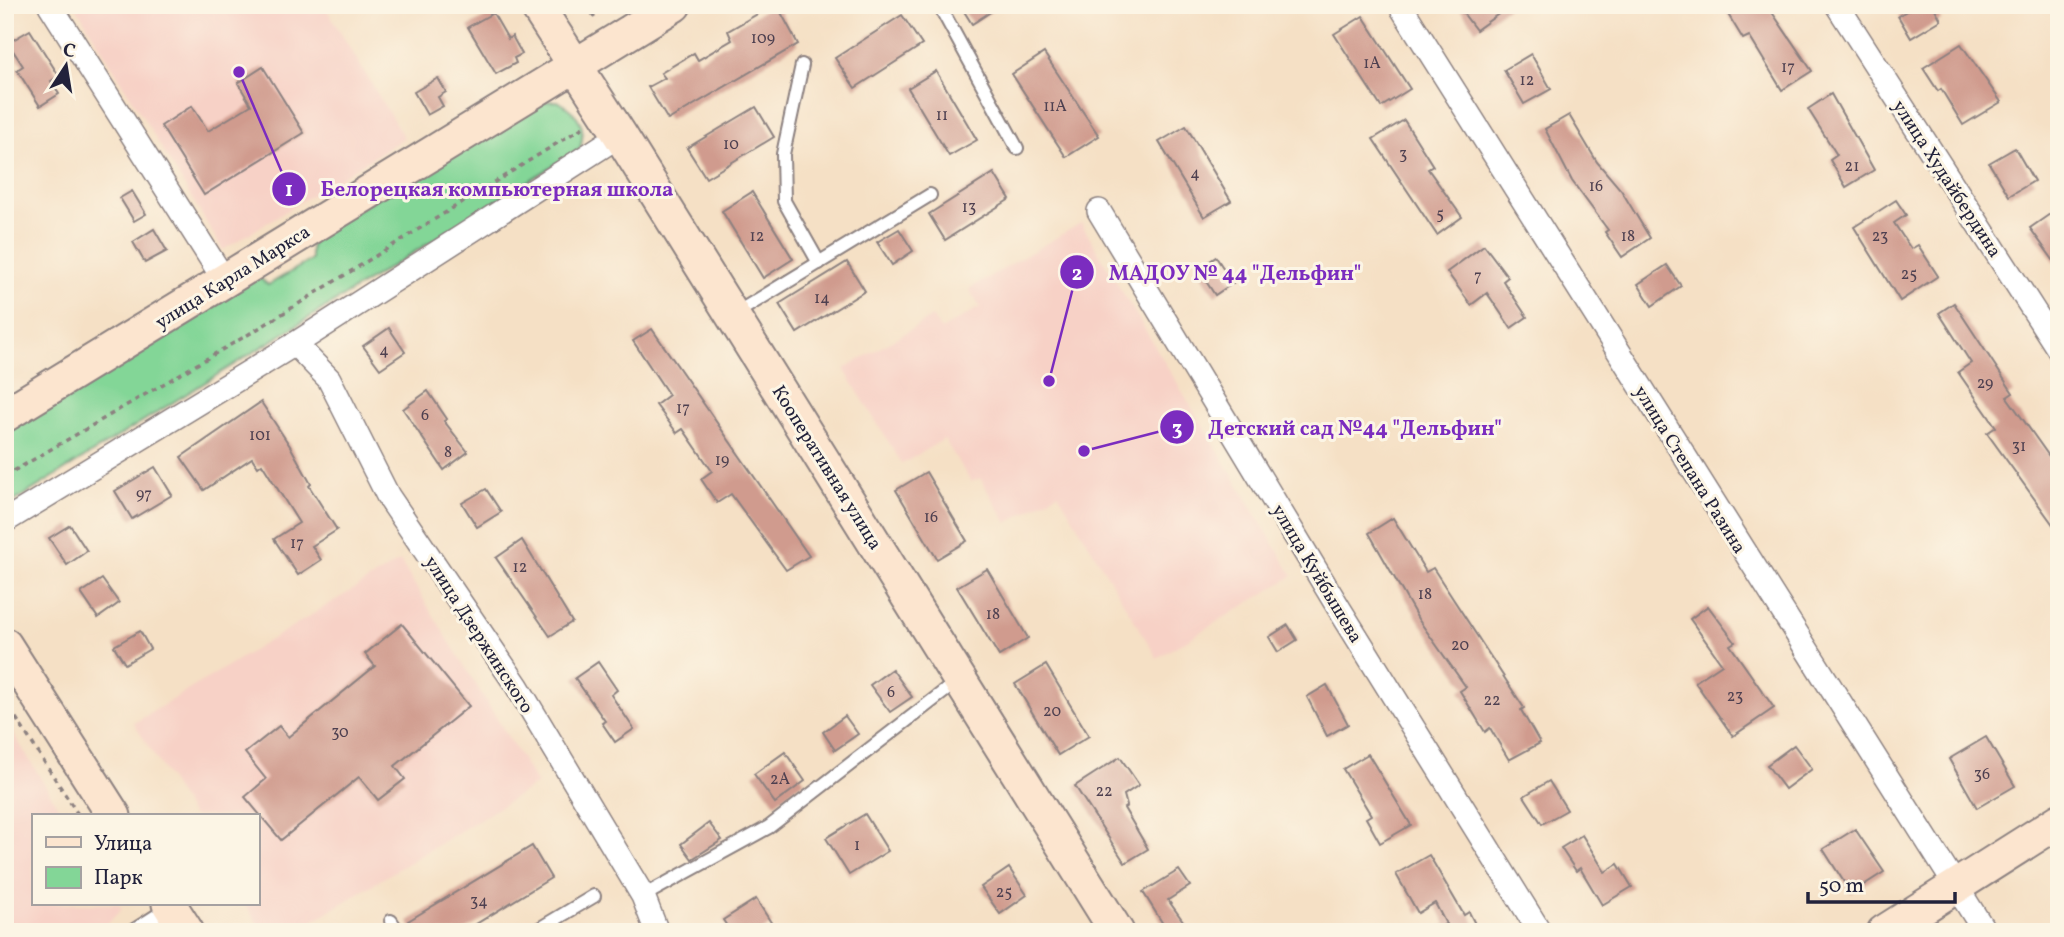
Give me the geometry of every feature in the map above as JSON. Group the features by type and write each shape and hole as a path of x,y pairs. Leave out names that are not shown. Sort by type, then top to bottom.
{"street":[{"path":"50,5 225,281"},
{"name":"Кооперативная улица","path":"536,5 733,315 1116,932"},
{"name":"улица Карла Маркса","path":"5,415 674,5"},
{"name":"улица Степана Разина","path":"1400,5 1984,932"},
{"name":"улица Худайбердина","path":"1837,5 2059,350"},
{"path":"5,522 295,344 620,135"},
{"name":"улица Куйбышева","path":"1099,212 1347,622 1540,932"},
{"name":"улица Дзержинского","path":"295,344 329,379 388,496 517,686 643,897 657,932"},
{"path":"5,645 113,814"},
{"path":"1884,932 2059,821"}],"lane":[{"path":"939,5 1017,148"},
{"path":"803,65 783,154 784,201 819,263"},
{"path":"733,315 930,195"},
{"path":"643,897 769,827 960,679"},
{"path":"534,932 594,896"},
{"path":"131,932 176,914"}],"path":[{"path":"587,5 600,27"},
{"path":"5,476 261,327 588,124"},
{"path":"5,701 78,814"}],"shaded area":[{"path":"75,5 324,5 404,138 223,250"},
{"path":"1081,223 1293,576 1157,658 1058,493 1007,523 980,478 971,482 944,439 902,464 844,369 932,317 941,330 980,307 969,289"},
{"path":"400,561 537,784 295,932 263,932 246,906 259,906 259,814 191,814 134,723"},
{"path":"5,720 63,814 32,814 32,906 120,906 122,909 105,926 94,923 80,932 5,932"}],"green space":[{"path":"558,101 580,121 580,149 5,507 5,432 254,273 268,285 311,260 311,238 532,102"}],"building":[{"path":"777,5 798,44 668,120 648,87 665,78 661,73 694,53 698,60 732,40 728,31"},
{"path":"960,5 1001,5 972,24"},
{"path":"1457,5 1511,5 1476,30"},
{"path":"1736,5 1767,5 1812,71 1782,90 1749,36 1743,39 1726,11"},
{"path":"1917,5 1933,5 1941,20 1911,38 1898,16"},
{"path":"493,13 508,39 512,36 522,54 514,58 516,63 496,74 468,27"},
{"path":"902,15 922,45 855,88 835,58"},
{"path":"1363,16 1410,89 1381,107 1334,34"},
{"path":"30,30 59,76 51,81 59,94 40,106 17,70 23,66 8,43"},
{"path":"1961,44 2001,102 1963,125 1941,89 1938,91 1923,68"},
{"path":"1044,53 1099,136 1066,157 1012,74"},
{"path":"1531,54 1551,89 1524,104 1504,70"},
{"path":"263,67 304,133 204,195 161,126 192,106 208,131 251,105 238,83"},
{"path":"936,71 977,140 949,156 908,88"},
{"path":"438,78 446,92 438,97 443,106 427,115 414,92"},
{"path":"1831,94 1874,170 1846,187 1830,160 1837,155 1808,109"},
{"path":"756,107 774,137 706,178 687,148"},
{"path":"1569,115 1597,162 1621,190 1650,238 1622,257 1605,232 1608,230 1572,181 1545,129"},
{"path":"1404,120 1433,166 1428,169 1462,217 1437,235 1373,139"},
{"path":"1186,126 1231,201 1204,217 1159,142"},
{"path":"2015,148 2034,181 2009,196 1989,163"},
{"path":"994,173 1010,199 945,240 929,214"},
{"path":"132,191 146,214 134,221 120,198"},
{"path":"752,192 793,259 763,278 722,211"},
{"path":"1896,200 1906,215 1894,223 1911,249 1918,245 1938,276 1900,301 1854,227"},
{"path":"2050,214 2059,225 2059,268 2030,228"},
{"path":"154,229 167,251 145,263 133,242"},
{"path":"899,229 913,251 892,265 877,242"},
{"path":"1484,245 1508,277 1503,281 1527,317 1511,328 1487,293 1471,305 1447,272"},
{"path":"1216,257 1233,283 1215,295 1198,269"},
{"path":"847,262 865,291 797,333 779,304"},
{"path":"1667,265 1681,286 1652,306 1638,284"},
{"path":"1954,303 2013,393 2007,397 2051,459 2059,454 2059,533 1987,433 1996,427 1958,372 1971,363 1939,313"},
{"path":"389,328 405,352 380,369 363,346"},
{"path":"652,329 809,556 786,570 731,494 717,503 701,479 712,471 683,429 677,433 656,405 669,395 633,341"},
{"path":"428,391 447,419 444,421 468,452 444,470 403,409"},
{"path":"261,402 290,446 311,484 309,486 337,530 312,546 321,560 298,575 274,539 299,523 262,464 258,467 252,458 204,490 181,457"},
{"path":"155,467 172,495 132,519 115,491"},
{"path":"926,472 967,541 937,559 896,490"},
{"path":"486,489 501,512 477,527 462,503"},
{"path":"1393,518 1426,572 1433,568 1524,708 1521,710 1540,743 1509,760 1490,728 1485,732 1460,691 1466,687 1418,619 1369,533"},
{"path":"70,525 87,551 67,565 49,538"},
{"path":"522,540 572,622 550,636 496,558"},
{"path":"987,569 1028,638 999,656 957,587"},
{"path":"102,579 119,603 98,618 81,593"},
{"path":"1708,606 1735,642 1730,645 1774,708 1733,736 1695,682 1722,664 1690,619"},
{"path":"402,624 469,706 395,766 405,779 378,800 359,777 281,840 245,797 266,779 245,753 279,726 288,737 375,666 365,654"},
{"path":"1288,625 1297,640 1278,652 1269,637"},
{"path":"140,631 150,649 125,664 114,646"},
{"path":"598,662 617,690 611,695 634,729 615,742 602,723 605,721 575,678"},
{"path":"1046,665 1089,736 1058,755 1015,684"},
{"path":"892,669 912,697 890,712 870,685"},
{"path":"1327,685 1348,724 1327,736 1307,697"},
{"path":"845,716 858,734 835,750 823,732"},
{"path":"1986,737 2015,786 1977,808 1949,759"},
{"path":"1794,745 1812,769 1785,789 1767,765"},
{"path":"785,752 805,781 775,803 754,774"},
{"path":"1368,754 1411,825 1380,843 1366,818 1371,815 1343,769"},
{"path":"1120,757 1139,785 1124,795 1127,806 1124,808 1148,849 1125,863 1075,786"},
{"path":"1549,781 1567,810 1542,824 1524,796"},
{"path":"865,814 888,851 849,875 826,838"},
{"path":"709,823 722,840 692,859 681,844"},
{"path":"1855,829 1884,872 1851,893 1823,849"},
{"path":"1582,835 1605,872 1618,864 1632,887 1602,905 1580,868 1576,871 1561,848"},
{"path":"532,846 551,878 463,932 414,932 408,921"},
{"path":"1429,855 1464,915 1469,912 1479,932 1431,932 1446,924 1435,903 1418,913 1396,874"},
{"path":"1009,868 1027,895 1000,914 981,887"},
{"path":"1179,870 1190,886 1168,900 1191,932 1168,932 1143,892"},
{"path":"756,899 772,924 761,932 731,932 723,920"}],"place":[{"name":"Белорецкая компьютерная школа","path":"239,72"},
{"name":"МАДОУ № 44 \"Дельфин\"","path":"1049,381"},
{"name":"Детский сад №44 \"Дельфин\"","path":"1084,451"}]}
